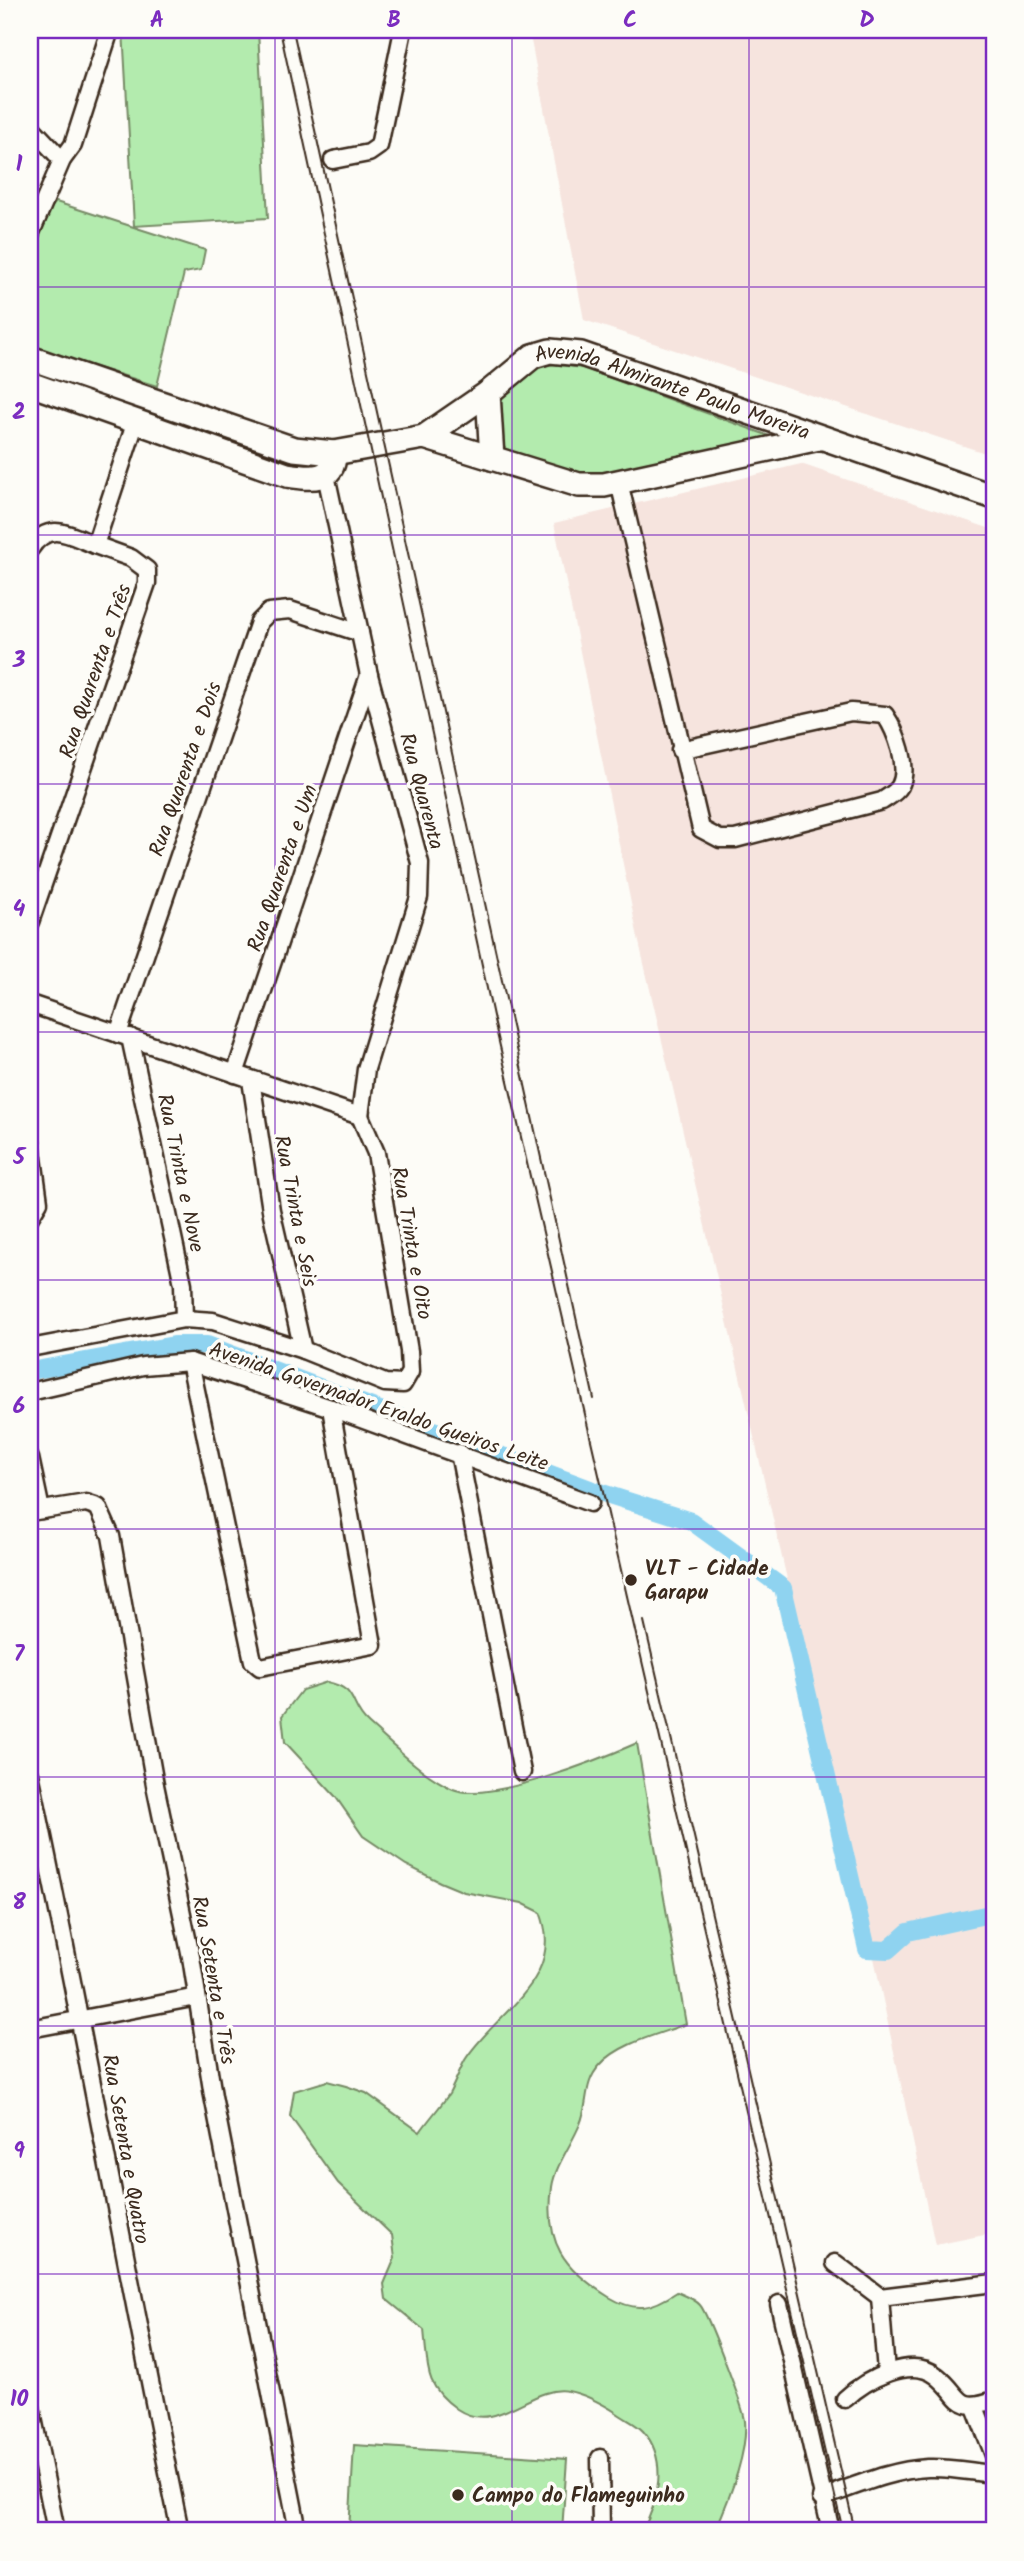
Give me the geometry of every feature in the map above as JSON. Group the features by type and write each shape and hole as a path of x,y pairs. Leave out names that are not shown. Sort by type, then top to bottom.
{"main road":[{"name":"Avenida Almirante Paulo Moreira","path":"30,384 287,475 318,478 330,464 425,437 488,393 533,356 550,351 581,354 994,497"},
{"name":"Avenida Almirante Paulo Moreira","path":"30,358 285,446 314,453 330,464"},
{"path":"96,407 103,383"},
{"path":"488,393 492,458"},
{"name":"Avenida Almirante Paulo Moreira","path":"425,437 579,485 619,482 819,438"}],"street":[{"path":"30,235 62,160 73,145 110,30"},
{"path":"333,160 369,153 379,146 403,30"},
{"path":"30,126 62,160"},
{"path":"95,545 136,421"},
{"name":"Rua Quarenta","path":"330,464 369,675 420,863 417,907 366,1069 360,1116"},
{"path":"619,482 680,750 701,828 720,839 734,839 882,801 900,786 903,775 891,724 884,715 870,713 851,712 680,750"},
{"name":"Rua Quarenta e Três","path":"30,549 37,537 47,532 61,532 140,563 147,570 147,583 30,922"},
{"name":"Rua Quarenta e Dois","path":"124,1036 259,622 269,612 290,610 360,633"},
{"name":"Rua Quarenta e Um","path":"235,1074 369,675"},
{"path":"30,1004 360,1116"},
{"name":"Rua Trinta e Nove","path":"124,1036 183,1284 184,1319"},
{"name":"Rua Trinta e Seis","path":"251,1080 271,1210 303,1350"},
{"name":"Rua Trinta e Oito","path":"360,1116 376,1153 409,1350 408,1380"},
{"path":"30,1136 39,1202 32,1216"},
{"name":"Avenida Governador Eraldo Gueiros Leite","path":"30,1348 184,1319 214,1321 303,1350 385,1383 403,1384 408,1380"},
{"path":"190,1362 253,1661 260,1667 373,1645 331,1408"},
{"name":"Avenida Governador Eraldo Gueiros Leite","path":"30,1392 143,1366 190,1362 459,1453 590,1503"},
{"path":"459,1453 522,1772"},
{"path":"30,1458 35,1511"},
{"name":"Rua Setenta e Três","path":"35,1511 86,1503 98,1507 111,1536 213,2096 298,2531"},
{"name":"Rua Setenta e Quatro","path":"30,1774 81,2018 118,2230 180,2531"},
{"path":"30,2029 197,1997"},
{"path":"835,2263 880,2297 994,2283"},
{"path":"880,2297 886,2372"},
{"path":"779,2304 821,2498 831,2531"},
{"path":"845,2399 857,2387 886,2372 925,2370 937,2376 957,2400 975,2407 994,2400"},
{"path":"30,2403 56,2531"},
{"path":"975,2407 994,2455"},
{"path":"600,2458 601,2531"},
{"path":"821,2498 864,2481 912,2470 946,2469 994,2474"}],"shaded area":[{"path":"529,30 994,30 994,456 584,320"},
{"path":"801,464 994,530 994,2233 935,2245 863,1906 638,938 554,523"}],"green space":[{"path":"123,30 258,30 268,218 134,226"},
{"path":"56,202 205,250 201,270 184,273 157,386 30,347 29,290 32,252 45,217"},
{"path":"552,364 583,368 775,438 604,482 498,451 500,405 510,384 534,369"},
{"path":"327,1682 345,1689 369,1724 409,1760 453,1789 470,1792 518,1785 572,1769 637,1743 686,2024 629,2045 608,2057 595,2072 580,2124 554,2179 550,2207 551,2224 561,2253 569,2265 593,2287 609,2297 627,2305 644,2307 677,2292 695,2301 704,2312 739,2399 745,2421 740,2462 715,2531 642,2531 656,2494 656,2454 640,2428 594,2400 574,2392 554,2391 486,2417 472,2416 446,2401 433,2384 430,2375 424,2330 386,2299 384,2284 395,2258 392,2235 338,2183 290,2116 294,2091 327,2081 366,2093 420,2132 449,2094 465,2060 524,1994 536,1976 544,1957 546,1936 540,1912 522,1903 464,1892 440,1882 406,1865 363,1836 335,1796 285,1742 282,1716 302,1690"},
{"name":"Campo do Flameguinho","path":"354,2445 567,2459 562,2531 349,2531"}],"waterway":[{"path":"30,1371 174,1345 207,1345 590,1489 691,1521 783,1588 867,1949 888,1950 908,1932 994,1913"}],"tram line":[{"path":"280,30 493,1016 843,2531"},
{"path":"293,30 594,1399"},
{"path":"644,1621 855,2531"}],"place":[{"name":"VLT - Cidade Garapu","path":"631,1580"},
{"name":"Campo do Flameguinho","path":"458,2495"}]}
